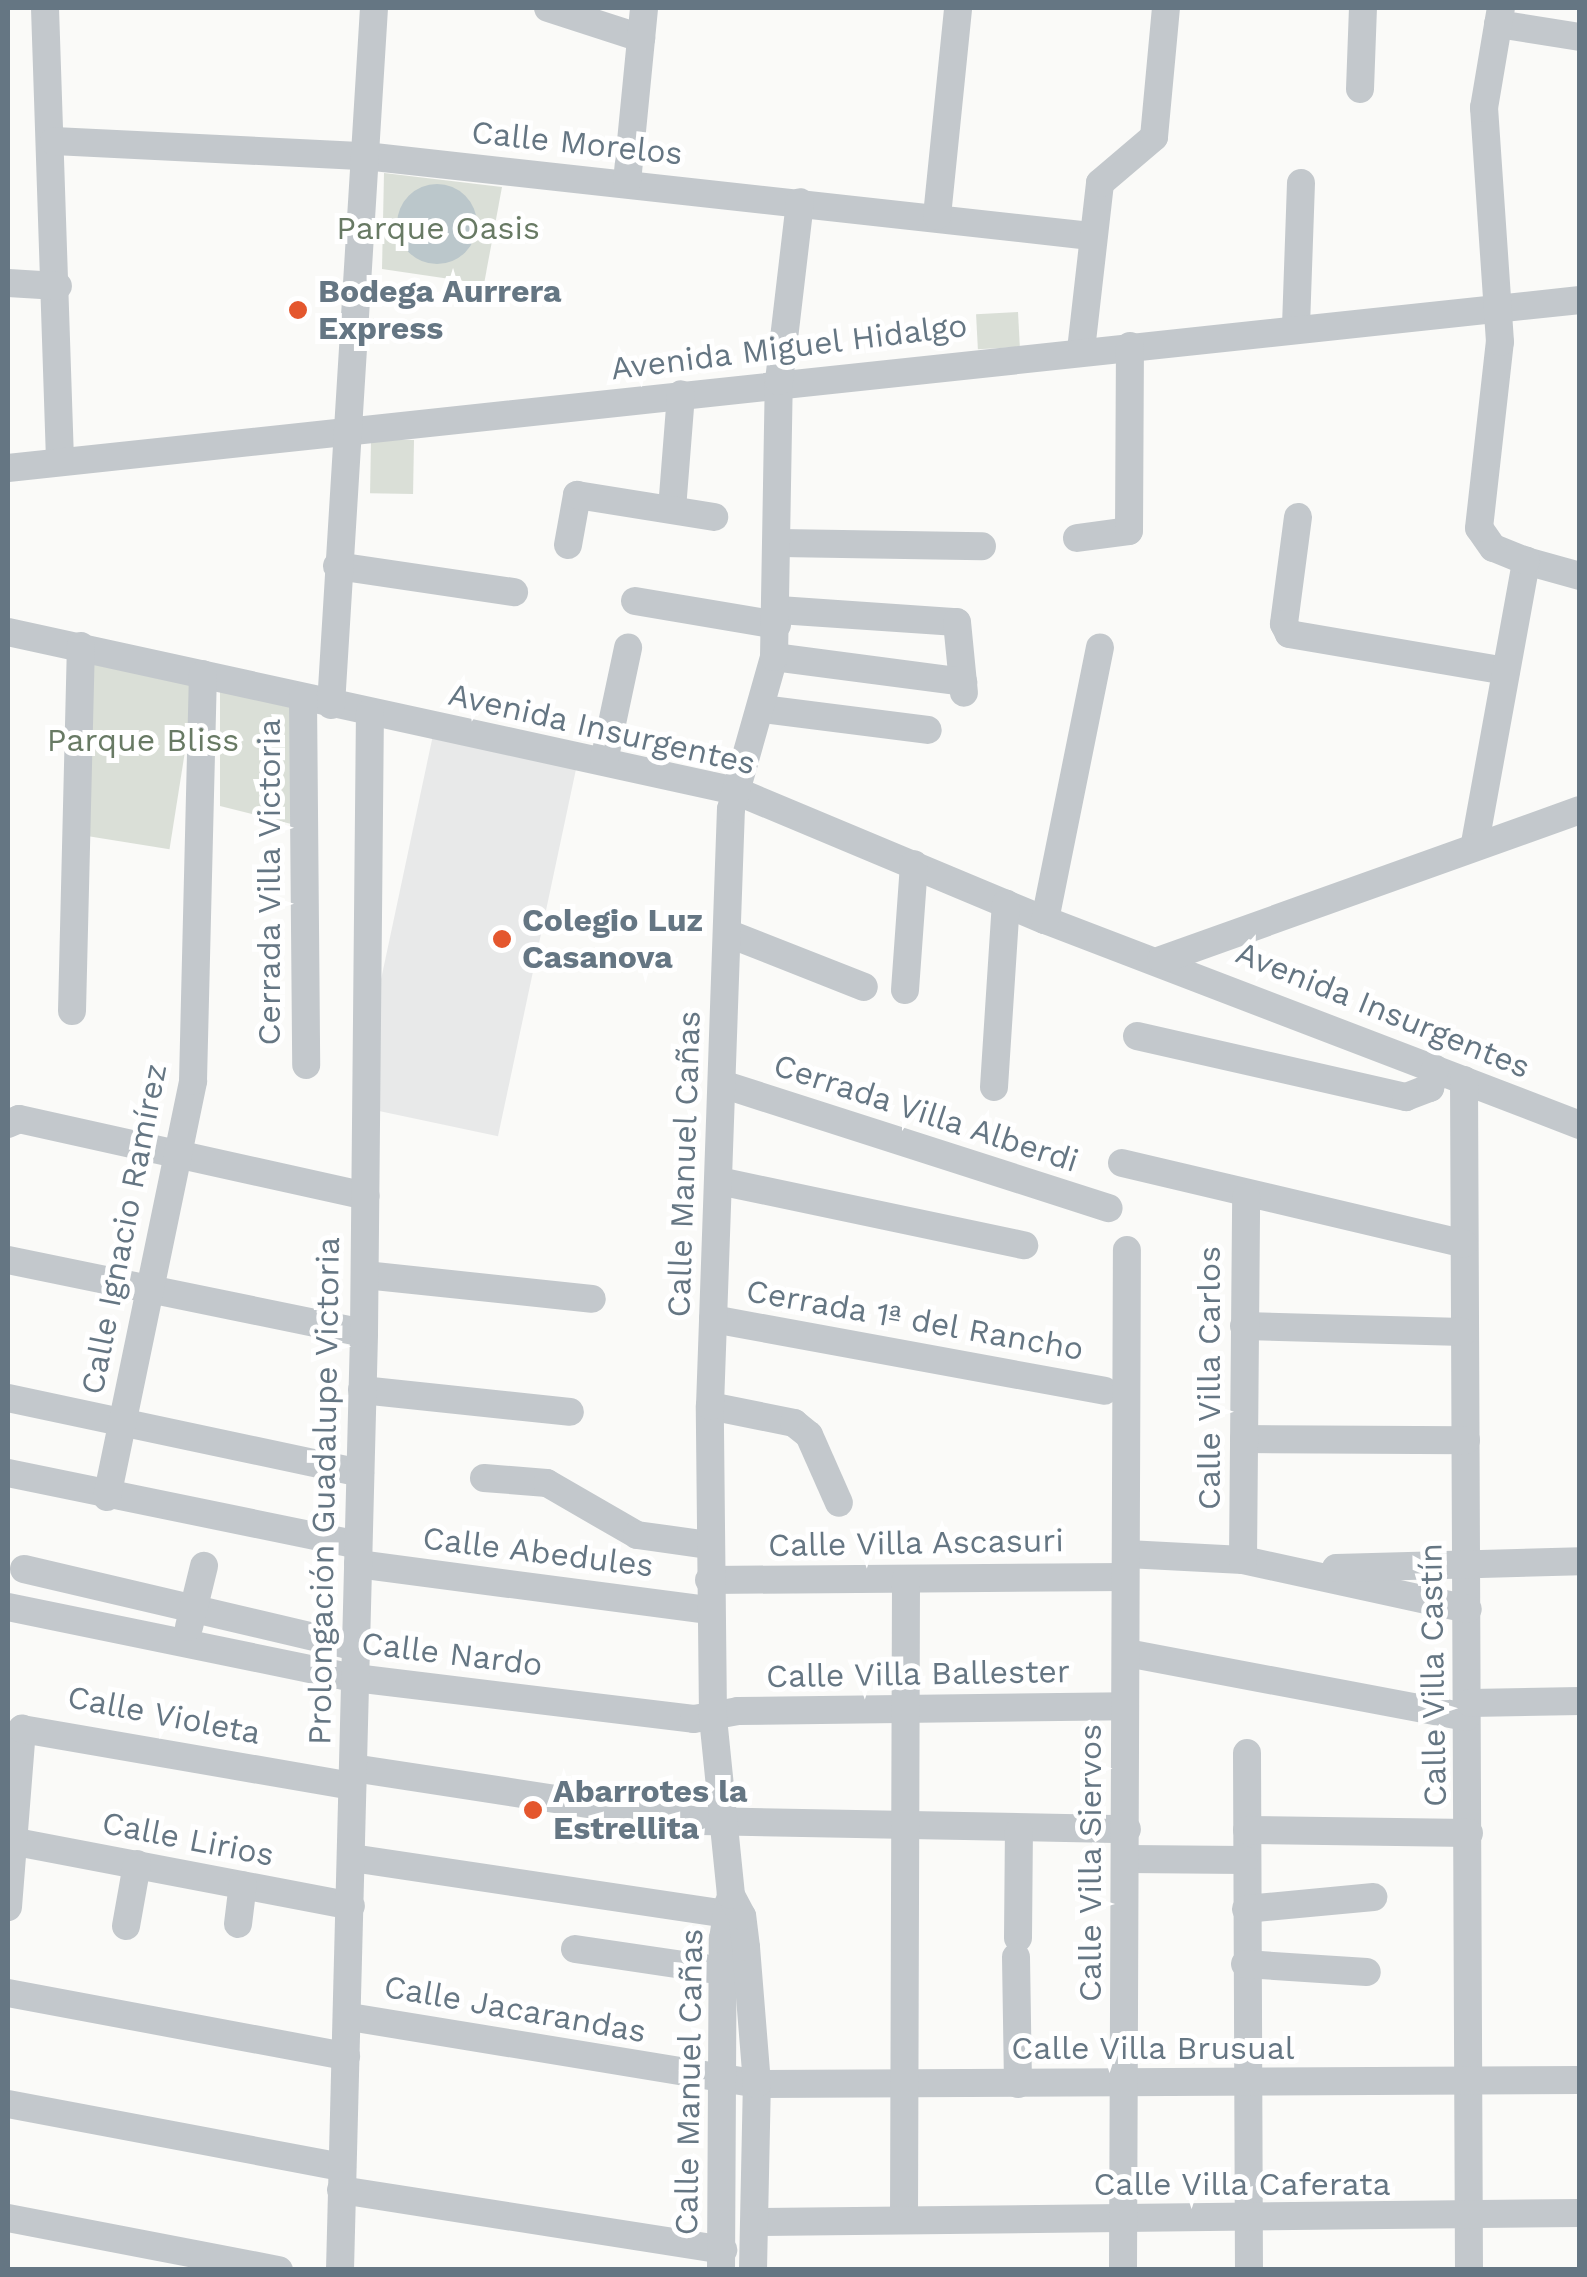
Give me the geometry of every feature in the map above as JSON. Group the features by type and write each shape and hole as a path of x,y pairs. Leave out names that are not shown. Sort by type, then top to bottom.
{"street":[{"path":"45,8 54,141 60,462"},
{"path":"331,705 374,8"},
{"path":"548,8 641,38"},
{"path":"627,182 644,8"},
{"path":"936,216 958,8"},
{"path":"1081,350 1100,183 1154,137 1166,8"},
{"path":"1360,89 1362,8"},
{"path":"1580,37 1499,16 1484,108 1500,307 1479,528 1494,548 1580,576"},
{"name":"Calle Morelos","path":"54,141 365,156 1091,236"},
{"path":"1296,326 1300,183"},
{"name":"Calle Manuel Cañas","path":"753,2270 757,2222 756,2084 720,1819 713,1717 708,1545 710,1406 726,933 736,792 774,658 780,543 779,381 800,202"},
{"path":"8,283 58,286"},
{"name":"Avenida Miguel Hidalgo","path":"8,468 347,436 779,381 1580,300"},
{"path":"1077,538 1129,531 1130,346"},
{"path":"672,508 681,394"},
{"path":"568,545 577,495 714,517"},
{"path":"1298,516 1284,624 1290,634 1506,672"},
{"path":"780,543 982,546"},
{"path":"1476,843 1526,561"},
{"path":"337,566 514,592"},
{"path":"635,601 778,617 957,622 963,688 774,658"},
{"name":"Avenida Insurgentes","path":"8,632 736,792 1044,920 1161,960 1580,1125"},
{"path":"72,1011 82,646"},
{"path":"1044,920 1100,647"},
{"path":"604,761 628,648"},
{"name":"Calle Ignacio Ramírez","path":"107,1497 147,1287 193,1081 203,674"},
{"name":"Cerrada Villa Victoria","path":"303,698 306,1065"},
{"path":"762,709 928,730"},
{"name":"Prolongación Guadalupe Victoria","path":"340,2270 350,2016 364,1333 370,714"},
{"name":"Avenida Insurgentes","path":"1161,960 1476,843 1580,810"},
{"path":"905,990 914,864"},
{"path":"994,1087 1006,903"},
{"path":"726,933 864,987"},
{"path":"1137,1036 1406,1097 1430,1088 1435,1069"},
{"name":"Calle Villa Castín","path":"1464,1080 1462,1332 1469,1833 1465,2082 1470,2270"},
{"name":"Cerrada Villa Alberdi","path":"722,1084 1109,1208"},
{"path":"8,1122 176,1151 366,1196"},
{"path":"1122,1164 1246,1197 1464,1244"},
{"path":"719,1180 1024,1245"},
{"name":"Calle Villa Carlos","path":"1243,1560 1246,1197"},
{"name":"Calle Villa Siervos","path":"1123,2270 1128,1860 1124,1706 1127,1250"},
{"path":"8,1260 364,1333"},
{"path":"365,1275 592,1300"},
{"name":"Cerrada 1ª del Rancho","path":"713,1319 1104,1391"},
{"path":"1244,1326 1462,1332"},
{"path":"362,1390 570,1412"},
{"path":"8,1398 360,1473"},
{"path":"710,1406 794,1423 810,1435 839,1503"},
{"path":"1244,1439 1466,1440"},
{"name":"Calle Abedules","path":"8,1473 358,1554 710,1610"},
{"path":"484,1478 547,1483 637,1535 708,1545"},
{"name":"Calle Villa Ascasuri","path":"709,1580 906,1580 1243,1560 1468,1609"},
{"path":"1300,1570 1466,1562 1580,1562"},
{"path":"185,1643 204,1566"},
{"path":"24,1569 194,1613 357,1648"},
{"path":"904,2219 906,1580"},
{"name":"Calle Nardo","path":"8,1607 356,1678 713,1717"},
{"path":"1127,1653 1468,1710 1580,1701"},
{"name":"Calle Villa Ballester","path":"713,1717 904,1708 1124,1706"},
{"name":"Calle Violeta","path":"11,1788 22,1729 353,1776 720,1819 908,1830 1126,1829"},
{"path":"1248,1753 1244,2083 1249,2270"},
{"path":"8,1904 11,1788"},
{"path":"1247,1830 1469,1833"},
{"path":"1018,2084 1019,1831"},
{"name":"Calle Lirios","path":"11,1840 351,1906"},
{"path":"352,1858 733,1909"},
{"path":"1128,1860 1244,1860"},
{"path":"126,1926 137,1864"},
{"path":"238,1924 243,1885"},
{"path":"1246,1909 1372,1897"},
{"name":"Calle Manuel Cañas","path":"722,2260 724,1971 733,1909"},
{"path":"575,1949 724,1971"},
{"path":"1245,1964 1367,1972"},
{"path":"8,1992 346,2056"},
{"name":"Calle Jacarandas","path":"350,2016 726,2080"},
{"name":"Calle Villa Brusual","path":"726,2080 904,2086 1580,2080"},
{"path":"8,2104 722,2260"},
{"name":"Calle Villa Caferata","path":"757,2222 1580,2213"},
{"path":"8,2218 278,2270"}],"shaded area":[{"path":"437,184 452,187 465,196 474,209 474,239 465,252 452,261 437,264 422,261 409,252 400,239 397,224 400,209 409,196 422,187"},
{"name":"Colegio Luz Casanova","path":"433,735 577,766 498,1136 354,1106"}],"green space":[{"name":"Parque Oasis","path":"384,173 502,187 484,284 382,269"},
{"path":"1018,312 1020,347 978,349 976,314"},
{"path":"371,439 414,440 413,494 370,493"},
{"name":"Parque Bliss","path":"94,661 197,677 169,849 67,833"},
{"path":"220,688 306,705 303,827 220,806"}],"place":[{"name":"Bodega Aurrera Express","path":"298,310"},
{"name":"Colegio Luz Casanova","path":"502,939"},
{"name":"Abarrotes la Estrellita","path":"533,1810"}]}
